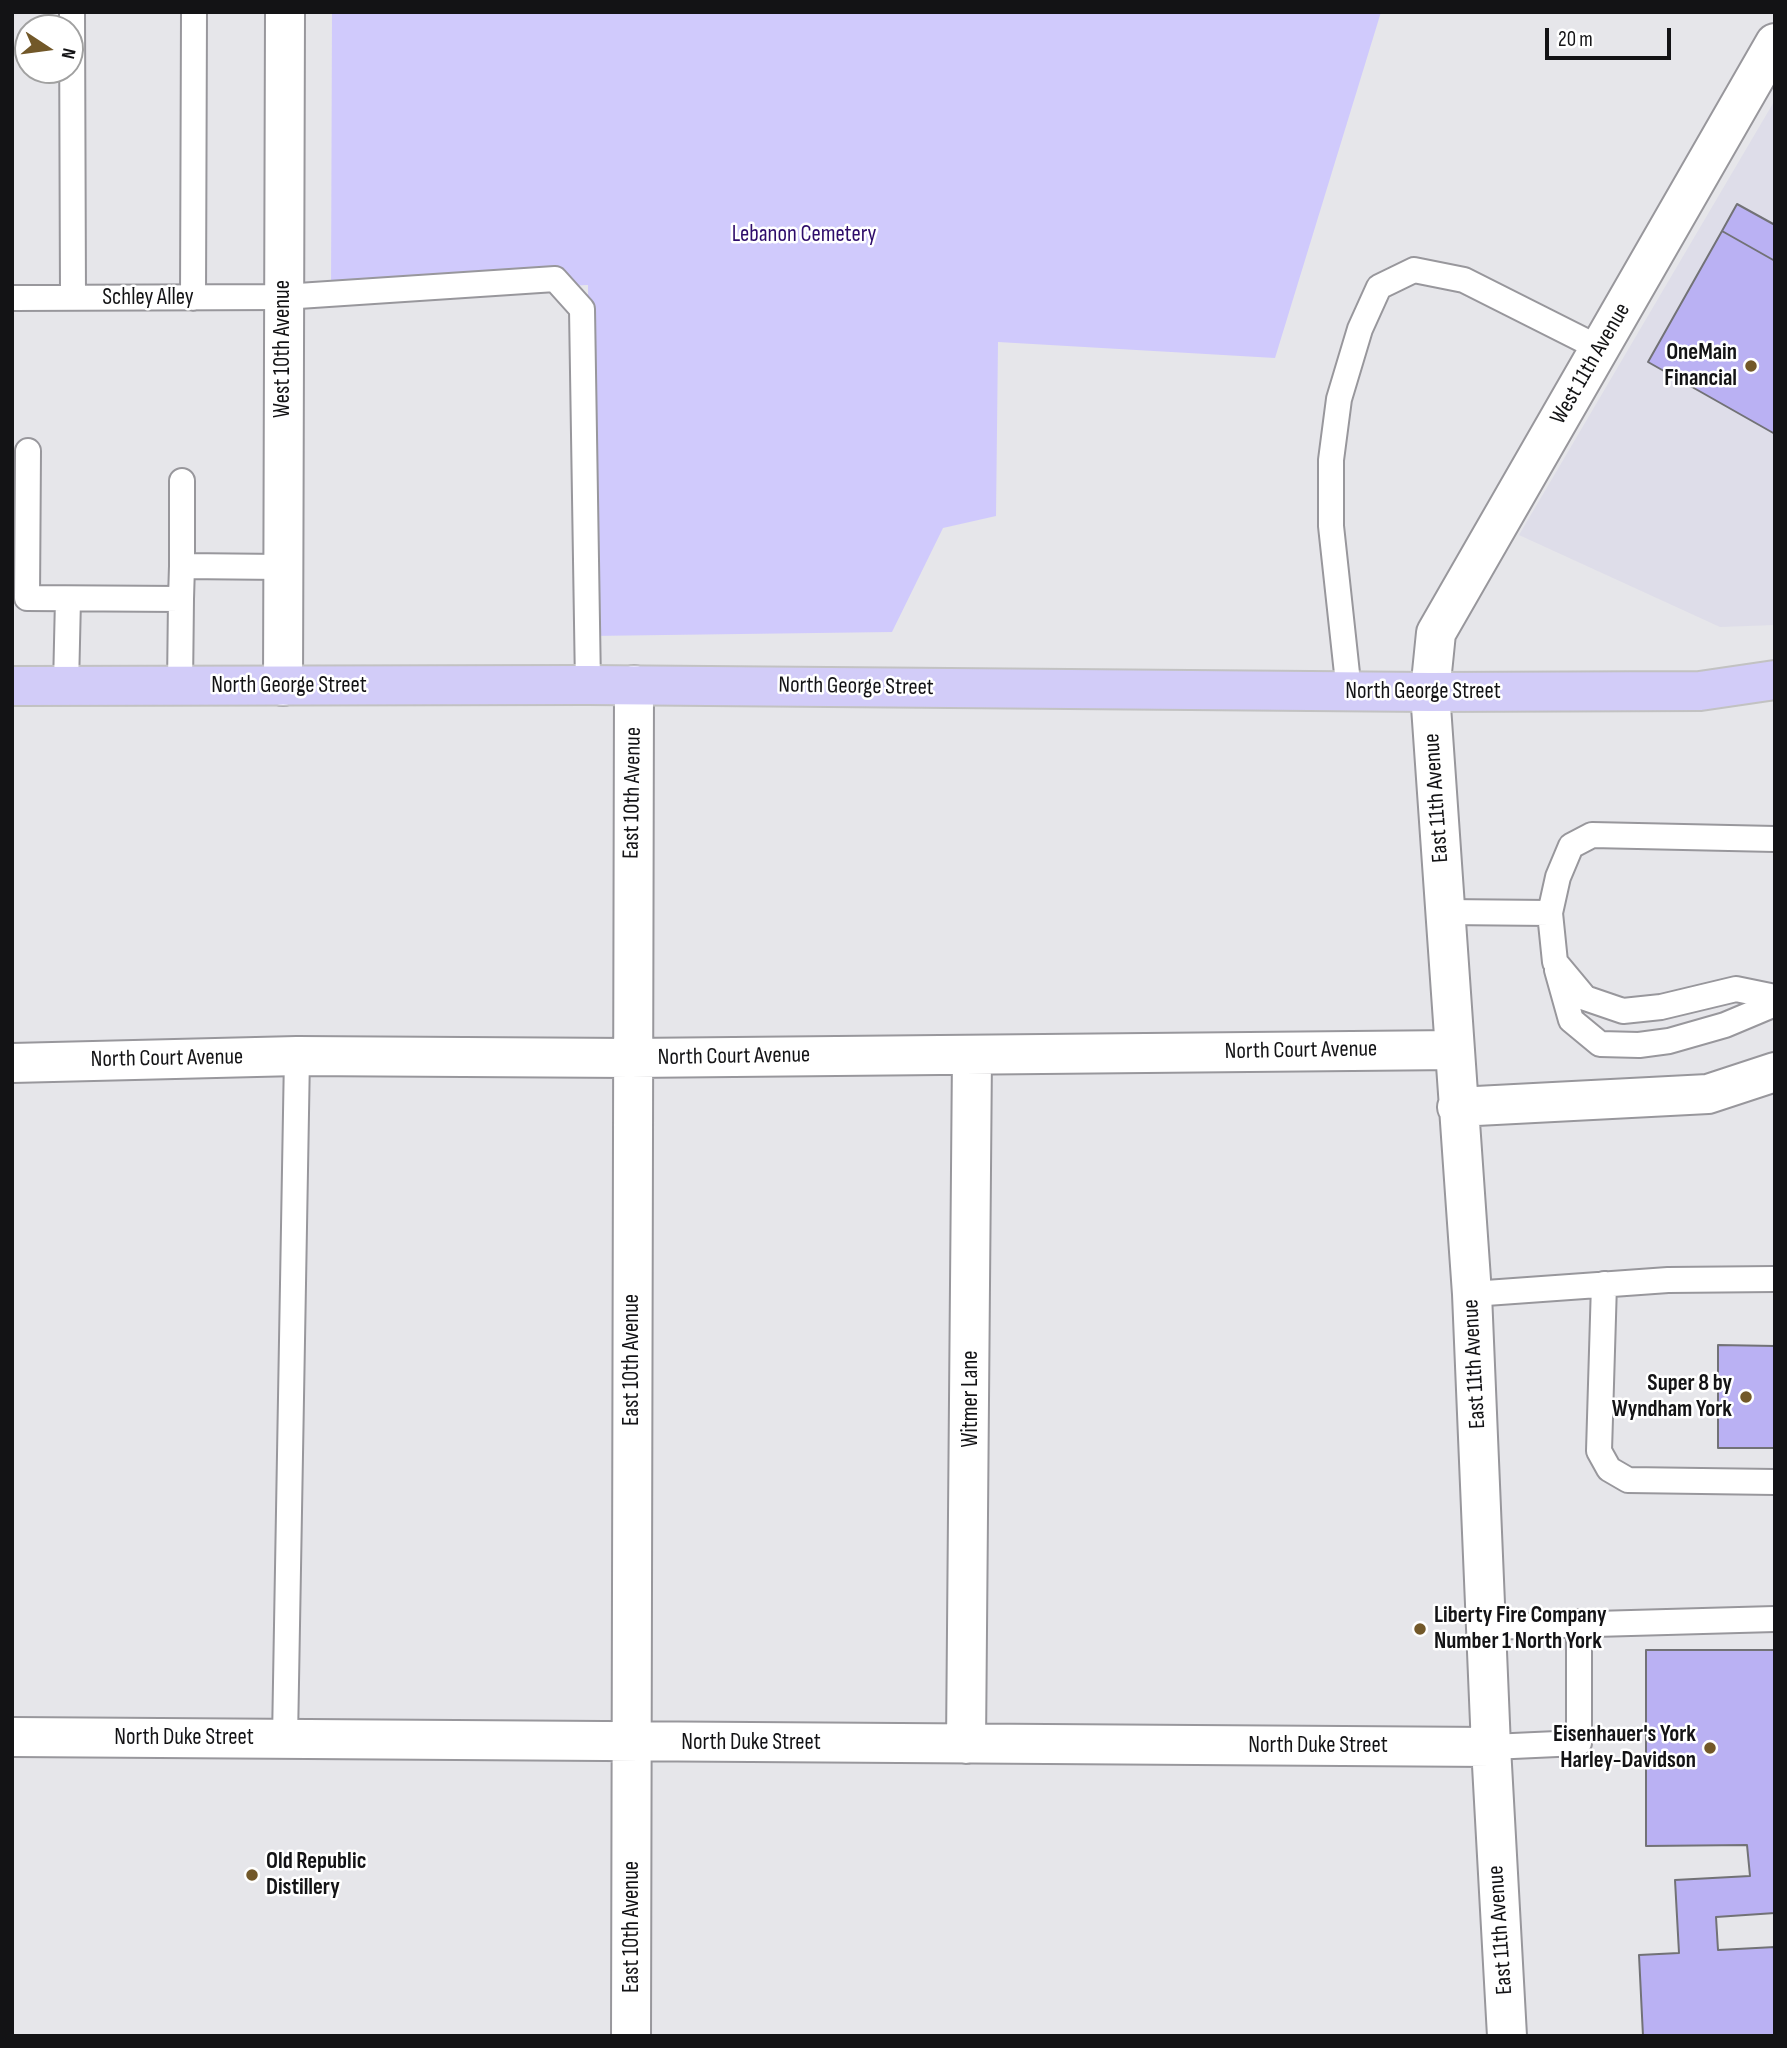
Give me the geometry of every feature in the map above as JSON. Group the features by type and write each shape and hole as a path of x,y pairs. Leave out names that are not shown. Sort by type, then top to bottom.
{"main road":[{"name":"North George Street","path":"12,685 634,685 1430,692 1700,691 1775,680"},
{"name":"North George Street","path":"1700,691 1775,703"}],"street":[{"name":"West 10th Avenue","path":"283,686 285,12"},
{"name":"West 11th Avenue","path":"1430,692 1436,633 1775,43"},
{"name":"East 10th Avenue","path":"631,2036 631,1058 634,685"},
{"name":"East 11th Avenue","path":"1430,692 1472,1294 1491,1747 1507,2036"},
{"name":"North Court Avenue","path":"12,1063 297,1056 631,1058 1455,1050"},
{"name":"Witmer Lane","path":"966,1744 972,1055"},
{"path":"1457,1107 1708,1094 1775,1072"},
{"name":"North Duke Street","path":"12,1737 1491,1747"}],"lane":[{"path":"72,12 73,298"},
{"path":"193,298 194,12"},
{"path":"1349,692 1331,526 1331,460 1339,399 1360,329 1379,287 1413,270 1464,280 1599,348"},
{"name":"Schley Alley","path":"12,298 283,297 555,279 582,309 589,685"},
{"path":"28,451 20,598 181,599"},
{"path":"180,686 182,481"},
{"path":"182,566 283,567"},
{"path":"66,686 68,599"},
{"path":"1775,839 1592,835 1572,846 1558,877 1550,913 1555,962 1571,1020 1600,1044 1639,1045 1669,1041 1725,1025 1775,1004"},
{"path":"1445,912 1550,913"},
{"path":"1555,962 1585,998 1623,1011 1661,1007 1736,989 1775,997"},
{"path":"285,1739 297,1056"},
{"path":"1472,1294 1604,1284 1775,1279"},
{"path":"1604,1284 1599,1451 1609,1469 1628,1480 1775,1482"},
{"path":"1487,1627 1579,1622 1775,1619"},
{"path":"1491,1747 1579,1743 1579,1622"}],"shaded area":[{"path":"1775,100 1775,625 1720,627 1519,535"}],"green space":[{"name":"Lebanon Cemetery","path":"332,12 1381,12 1275,358 998,342 996,516 943,528 892,632 590,636 588,285 331,294"}],"building":[{"path":"1737,204 1775,225 1775,261 1722,231"},
{"path":"1722,231 1775,261 1775,434 1648,362"},
{"name":"Super 8 by Wyndham York","path":"1718,1345 1775,1346 1775,1448 1718,1448"},
{"name":"Eisenhauer's York Harley-Davidson","path":"1646,1650 1775,1650 1775,1913 1716,1917 1718,1950 1775,1947 1775,2036 1643,2036 1639,1955 1679,1953 1675,1880 1750,1876 1747,1845 1646,1846"}],"place":[{"name":"OneMain Financial","path":"1751,366"},
{"name":"Super 8 by Wyndham York","path":"1746,1397"},
{"name":"Liberty Fire Company Number 1 North York","path":"1420,1629"},
{"name":"Eisenhauer's York Harley-Davidson","path":"1710,1748"},
{"name":"Old Republic Distillery","path":"252,1875"}]}
